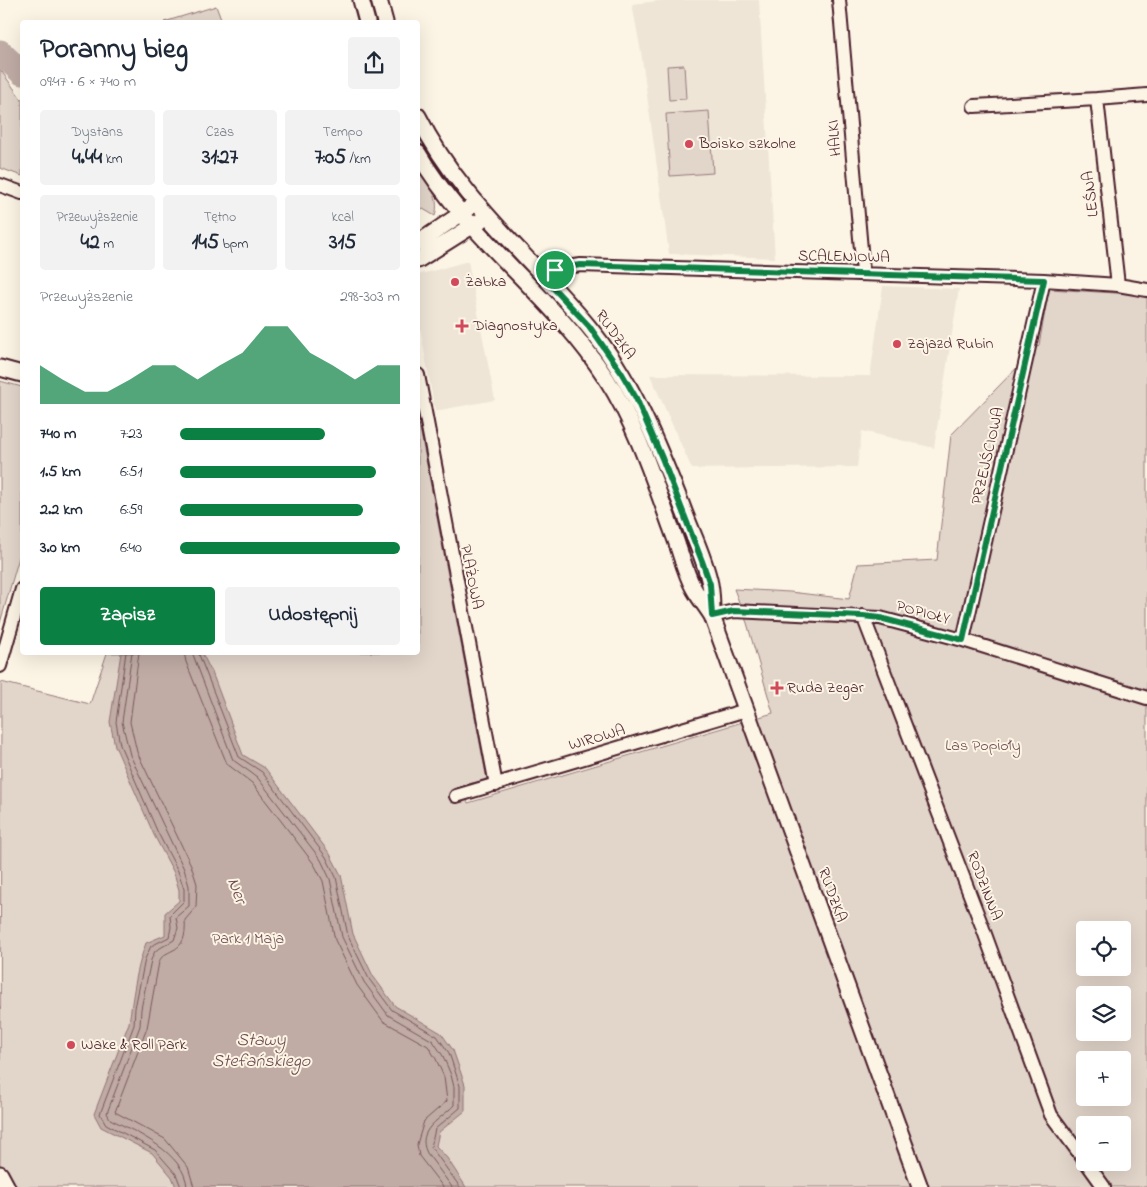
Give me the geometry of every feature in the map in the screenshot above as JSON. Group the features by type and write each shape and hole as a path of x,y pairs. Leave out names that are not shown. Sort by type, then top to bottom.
{"street":[{"path":"361,0 366,20"},
{"path":"379,0 384,20"},
{"name":"HALKI","path":"839,0 862,272"},
{"path":"974,106 1147,95"},
{"name":"LEŚNA","path":"1097,99 1118,285"},
{"name":"RUDZKA","path":"420,120 447,167 475,204 589,326 621,372 636,398 662,458 702,561 710,584 712,616"},
{"name":"RUDZKA","path":"420,156 435,181 461,214 560,317 608,380 638,441 694,588 712,616 920,1187"},
{"path":"0,185 20,192"},
{"path":"420,242 475,204"},
{"path":"420,259 486,216"},
{"name":"SCALENIOWA","path":"544,278 559,268 576,265 706,271 862,272 1044,280 1118,285 1147,290"},
{"name":"PRZEJŚCIOWA","path":"963,640 1044,280"},
{"path":"0,368 20,373"},
{"name":"PLAŻOWA","path":"420,386 496,785"},
{"path":"0,666 20,596"},
{"name":"POPIOŁY","path":"712,616 741,611 880,618 963,640 1147,698"},
{"name":"RODZINNA","path":"863,616 982,926 1051,1115 1076,1149"},
{"name":"WIROWA","path":"456,796 746,710"},
{"name":"RODZINNA","path":"1092,1171 1104,1187"},
{"path":"0,1174 7,1187"}],"shaded area":[{"path":"666,0 759,0 775,258 669,254 641,52 632,4"},
{"path":"468,261 495,400 435,411 420,327 420,274"},
{"path":"883,286 959,289 934,448 862,431 857,467 692,469 650,375 870,376"}],"green space":[{"path":"216,6 221,20 170,20"},
{"name":"Boisko szkolne","path":"684,65 686,99 669,100 667,66"},
{"path":"0,69 20,97 20,175 0,168"},
{"name":"Boisko szkolne","path":"709,111 713,173 670,176 666,114"},
{"path":"420,134 454,192 426,156 422,148"},
{"path":"420,170 435,196 435,216 420,207"},
{"path":"504,246 578,325 617,378 657,460 699,574 696,575 640,432 501,248"},
{"path":"1049,289 1132,294 1147,297 1147,1187 11,1187 0,1164 1,682 90,704 106,655 420,655 420,428 487,780 463,785 468,803 773,713 747,623 734,589 790,592 849,599 858,564 937,560 951,435 1039,345"},
{"path":"0,381 20,386 20,554 0,623"}],"water":[{"path":"15,55 20,61 20,78 6,60"},
{"name":"Stawy Stefańskiego","path":"121,655 203,655 213,675 243,755 265,768 330,854 341,875 353,934 373,976 395,1006 441,1033 453,1050 465,1085 465,1111 439,1132 436,1146 447,1158 466,1187 176,1187 172,1177 152,1153 101,1127 94,1114 129,1023 135,983 146,943 165,935 165,913 179,901 179,890 174,873 154,835 115,746 110,722"}],"waterway":[{"name":"Ner","path":"0,52 20,71"}],"place":[{"name":"Boisko szkolne","path":"689,144"},
{"name":"Żabka","path":"455,282"},
{"name":"Diagnostyka","path":"462,326"},
{"name":"Zajazd Rubin","path":"897,344"},
{"name":"Ruda Zegar","path":"777,688"},
{"name":"Wake & Roll Park","path":"71,1045"}],"route":[{"path":"581,265 706,271 862,272 1044,280 963,640 880,618 863,616 729,611 712,616 710,584 698,548 636,398 606,349 589,326 544,278 555,270 564,266 581,265"}],"park label":[{"name":"Las Popioły","path":"983,746"},
{"name":"Park 1 Maja","path":"248,939"}]}
